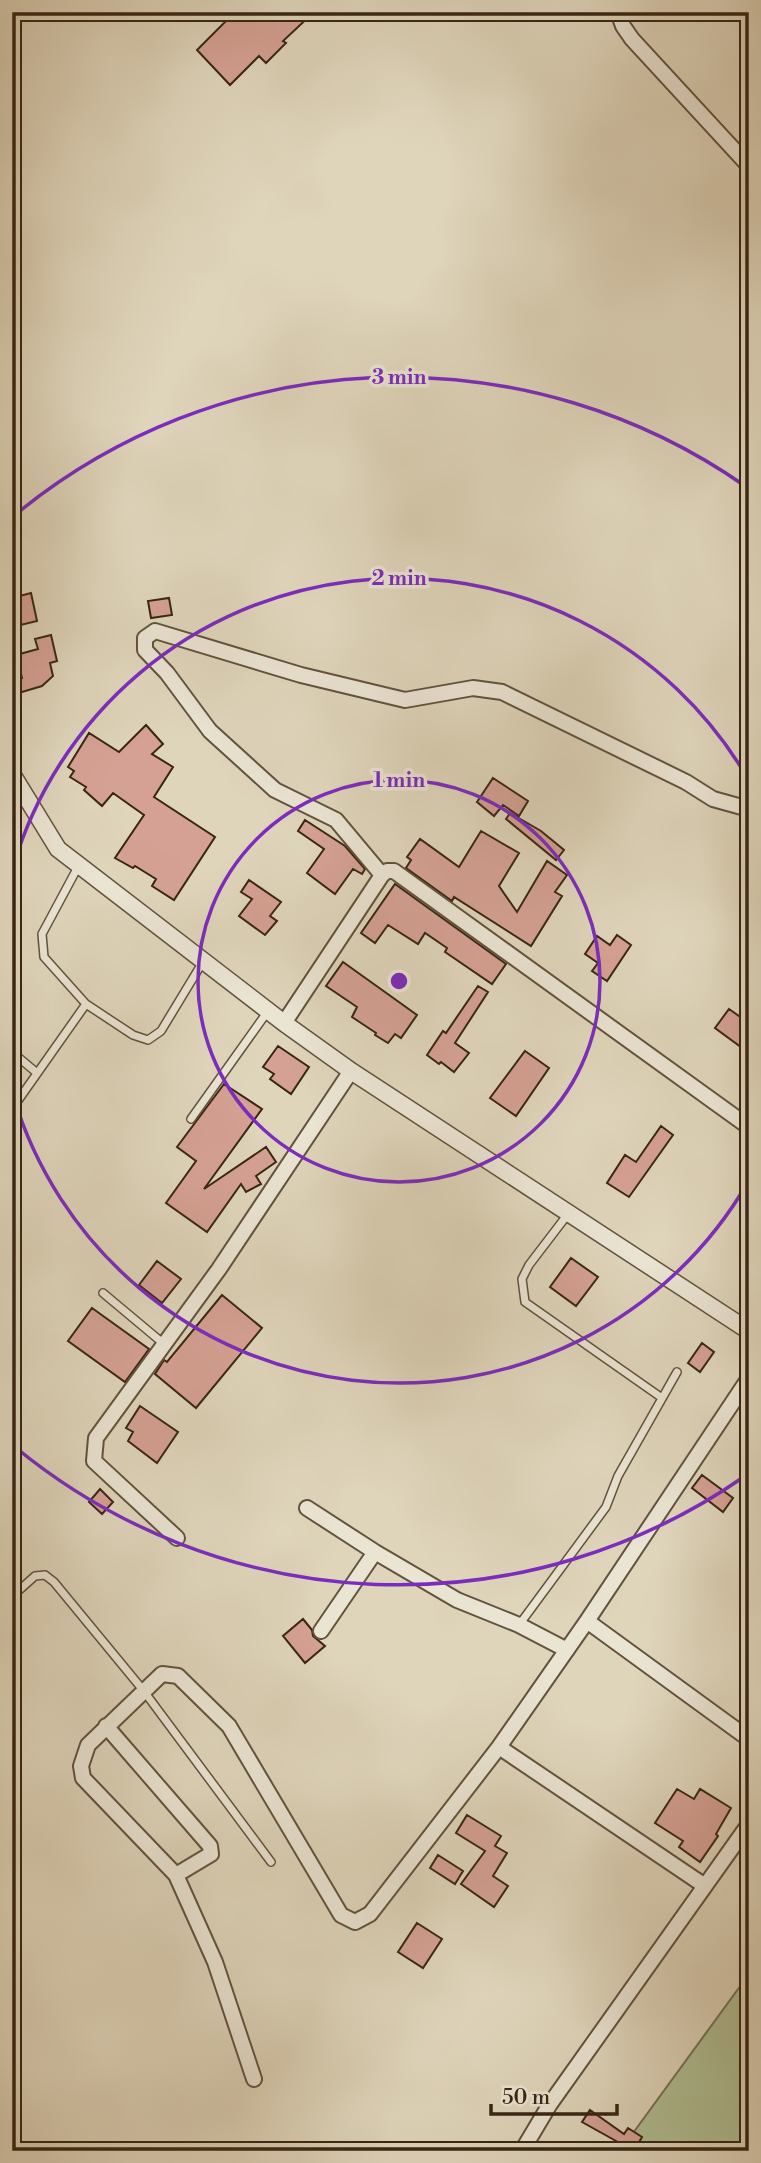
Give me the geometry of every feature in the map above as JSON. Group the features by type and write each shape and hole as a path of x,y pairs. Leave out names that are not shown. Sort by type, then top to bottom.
{"street":[{"path":"618,12 632,39 749,166"},
{"path":"382,875 336,820 275,790 210,731 167,673 145,650 145,638 155,631 301,675 405,700 474,688 502,692 686,782 713,799 749,809"},
{"path":"12,774 58,849 284,1023 351,1071 749,1331"},
{"path":"284,1023 382,875 387,871 394,871 749,1127"},
{"path":"177,1538 94,1461 96,1438 219,1269 351,1071"},
{"path":"254,2079 215,1962 176,1875 83,1778 81,1766 88,1745 162,1674 178,1676 229,1727 341,1914 355,1922 370,1914 499,1747 587,1621 749,1378"},
{"path":"307,1508 457,1600 519,1625 567,1650"},
{"path":"321,1631 375,1552"},
{"path":"587,1621 749,1740"},
{"path":"106,1726 210,1846 211,1854 176,1875"},
{"path":"499,1747 705,1886"},
{"path":"522,2151 550,2104 749,1824"}],"lane":[{"path":"80,864 42,934 44,957 86,1004 133,1035 148,1040 161,1031 204,960"},
{"path":"12,1109 86,1004"},
{"path":"191,1119 269,1009"},
{"path":"12,1052 37,1073"},
{"path":"569,1213 522,1279 525,1302 662,1398"},
{"path":"103,1293 164,1344"},
{"path":"519,1625 606,1507 618,1476 677,1373"},
{"path":"17,1592 35,1576 45,1574 54,1583 143,1690 271,1862"}],"green space":[{"path":"749,1974 749,2151 620,2151"}],"building":[{"path":"215,12 314,12 283,41 286,43 266,63 259,56 230,85 197,50 225,22"},
{"path":"31,593 37,621 12,627 12,598"},
{"path":"169,598 172,615 151,618 148,601"},
{"path":"51,635 57,661 50,663 53,676 42,686 12,695 12,681 22,678 16,655 38,649 35,639"},
{"path":"146,725 163,744 152,754 173,767 154,797 215,837 174,900 152,886 156,879 115,858 144,815 113,793 102,806 84,790 86,787 70,777 74,771 68,767 89,733 119,752"},
{"path":"493,778 528,801 519,816 503,805 494,816 477,802"},
{"path":"510,813 541,831 564,850 556,860 506,819"},
{"path":"305,820 345,846 365,869 362,874 353,869 335,894 307,873 324,849 298,831"},
{"path":"481,831 519,853 499,886 517,912 547,861 567,875 555,892 562,896 531,946 454,897 452,901 406,868 411,860 407,857 420,839 459,867"},
{"path":"249,880 281,902 270,916 277,921 265,935 239,916 252,899 241,892"},
{"path":"395,884 506,964 492,984 445,952 447,948 425,933 418,944 388,925 375,943 361,933"},
{"path":"617,935 631,945 607,981 592,971 598,963 585,954 597,936 610,945"},
{"path":"343,962 417,1015 401,1038 395,1034 388,1043 375,1035 376,1033 352,1017 357,1007 326,986"},
{"path":"478,986 488,992 455,1043 469,1053 454,1072 427,1055 443,1031 446,1033"},
{"path":"729,1009 749,1023 749,1053 715,1028"},
{"path":"278,1046 309,1067 291,1094 270,1079 274,1074 263,1067"},
{"path":"525,1051 549,1068 516,1116 490,1098"},
{"path":"224,1084 262,1109 204,1189 266,1147 276,1162 256,1176 261,1184 246,1192 241,1184 207,1232 166,1203 196,1161 177,1147"},
{"path":"661,1126 673,1135 629,1197 607,1183 625,1155 636,1162"},
{"path":"571,1258 598,1277 576,1306 550,1287"},
{"path":"157,1261 181,1279 162,1303 139,1285"},
{"path":"222,1295 262,1328 196,1408 155,1374 164,1360 167,1362"},
{"path":"92,1308 149,1349 125,1382 68,1341"},
{"path":"702,1343 714,1352 700,1372 688,1363"},
{"path":"140,1406 178,1432 157,1463 128,1441 133,1432 126,1428"},
{"path":"702,1475 733,1498 723,1512 692,1488"},
{"path":"100,1489 113,1502 102,1514 89,1502"},
{"path":"303,1619 312,1630 313,1636 325,1646 305,1663 283,1636"},
{"path":"677,1789 694,1799 700,1789 731,1808 716,1834 718,1836 700,1862 679,1847 683,1841 655,1823"},
{"path":"467,1815 501,1836 495,1846 507,1853 493,1876 508,1886 494,1907 461,1884 485,1851 456,1833"},
{"path":"438,1855 463,1871 455,1884 430,1868"},
{"path":"417,1923 442,1939 423,1968 398,1952"},
{"path":"590,2110 624,2134 628,2128 642,2137 634,2151 582,2122"}]}
